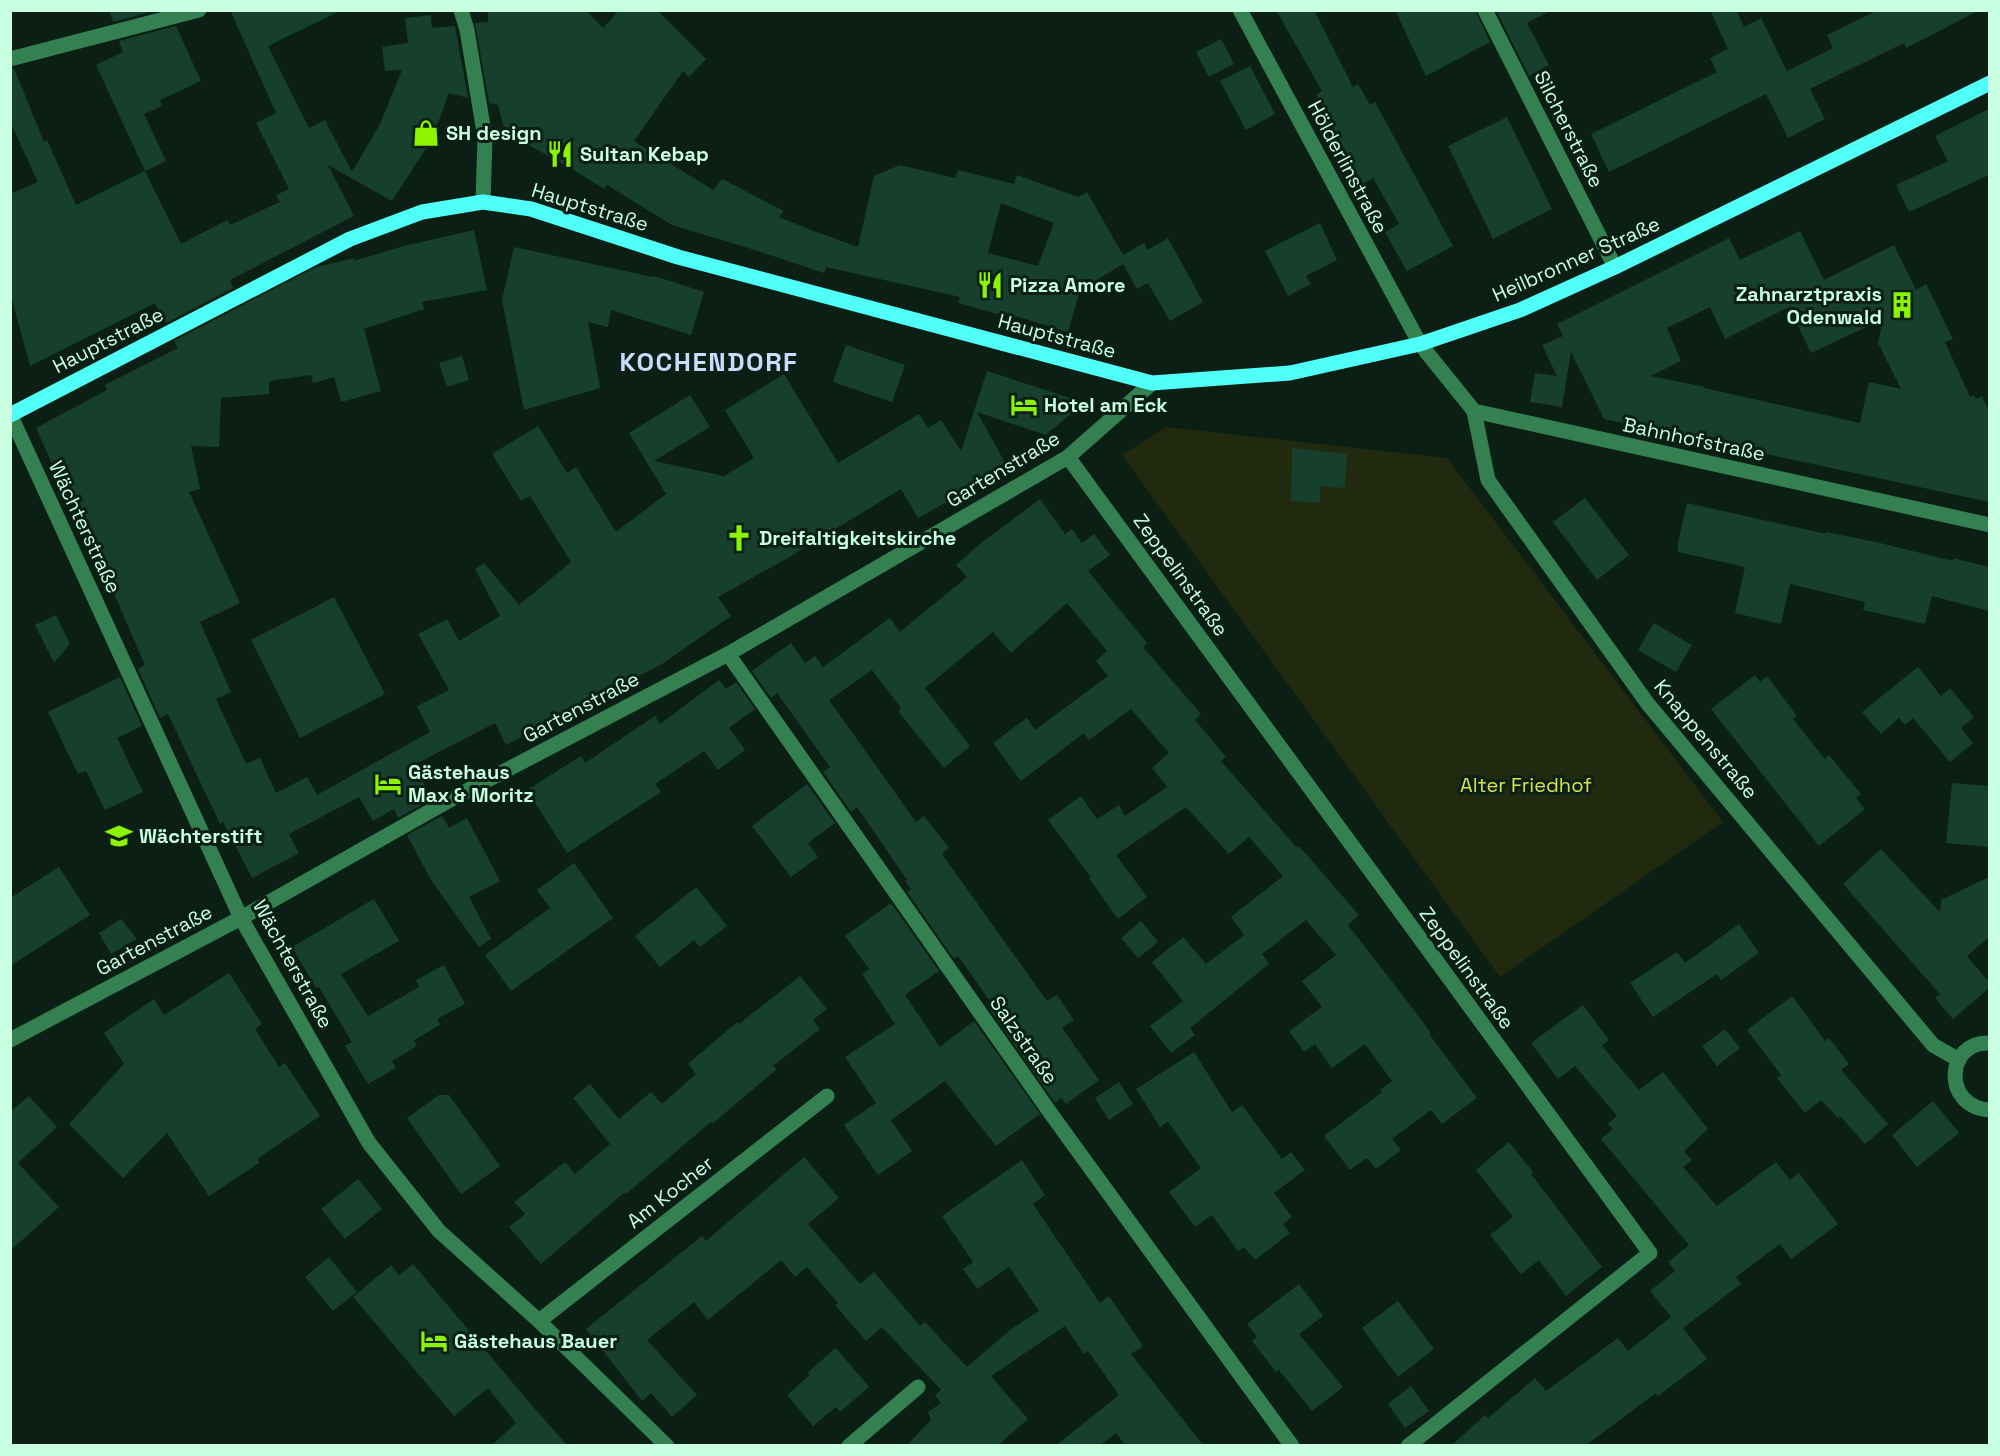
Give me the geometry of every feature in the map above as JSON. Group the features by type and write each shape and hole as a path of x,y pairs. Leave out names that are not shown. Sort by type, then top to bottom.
{"main road":[{"name":"Heilbronner Straße","path":"1152,382 1290,373 1420,344 1520,310 1615,267 1989,83"},
{"name":"Hauptstraße","path":"11,415 350,239 422,212 483,202 531,209 678,257 1152,382"}],"street":[{"path":"10,58 199,10"},
{"path":"461,10 467,30 485,138 483,202"},
{"name":"Hölderlinstraße","path":"1240,10 1420,344"},
{"name":"Silcherstraße","path":"1485,10 1615,267"},
{"path":"1420,344 1474,411"},
{"name":"Gartenstraße","path":"10,1040 242,918 457,796 728,654 1068,457 1152,382"},
{"name":"Bahnhofstraße","path":"1474,411 1989,525"},
{"name":"Knappenstraße","path":"1474,411 1488,480 1648,704 1933,1045 1959,1060"},
{"name":"Wächterstraße","path":"11,415 242,918 369,1143 439,1231 539,1321 667,1446"},
{"name":"Zeppelinstraße","path":"1068,457 1650,1253 1407,1446"},
{"name":"Salzstraße","path":"728,654 1054,1118 1292,1446"},
{"path":"1989,1043 1974,1046 1965,1051 1954,1071 1954,1082 1966,1102 1976,1108 1989,1110"},
{"name":"Am Kocher","path":"539,1321 827,1096"},
{"path":"849,1446 918,1387"}],"green space":[{"name":"Alter Friedhof","path":"1166,427 1447,458 1723,822 1500,977 1122,455"}],"building":[{"path":"109,10 158,10 113,22"},
{"path":"230,10 342,10 268,46 309,128 325,120 352,172 380,124 402,70 385,71 382,47 408,43 405,18 431,15 432,28 455,26 468,98 449,93 432,139 392,201 328,165 354,216 230,280 233,288 235,287 166,323 155,303 30,366 10,292 10,194 38,182 10,122 10,69 14,68 44,142 47,140 76,205 145,171 181,244 227,220 230,225 280,202 276,195 289,189 256,123 276,113"},
{"path":"488,10 586,10 603,28 619,10 657,10 706,59 689,77 683,71 634,141 713,190 722,179 784,211 779,217 811,230 858,247 874,176 900,165 955,178 958,170 1014,184 1017,175 1078,197 1087,192 1123,255 1144,243 1148,250 1168,238 1203,302 1170,321 1148,283 1137,289 1123,264 1080,290 1068,332 1005,313 1005,316 958,303 960,297 826,267 824,273 672,225 607,185 604,189 505,132 498,105 489,103 475,23 488,22","holes":["1001,203 1054,223 1038,266 988,253"]},
{"path":"1276,10 1314,10 1353,87 1358,84 1370,105 1375,102 1453,246 1407,271 1385,232 1399,224 1373,178 1363,184 1316,95 1322,91"},
{"path":"1395,10 1475,10 1490,42 1426,76"},
{"path":"1496,10 1552,10 1527,23 1549,65 1529,76"},
{"path":"1710,10 1736,10 1744,27 1761,18 1787,71 1833,48 1827,35 1878,10 1980,10 1906,48 1904,43 1810,89 1825,119 1788,138 1766,94 1609,172 1591,134 1717,72 1710,58 1728,49"},
{"path":"176,26 201,81 160,100 162,106 144,114 166,161 145,171 96,65 123,52 119,41"},
{"path":"1221,39 1234,64 1209,77 1196,52"},
{"path":"1250,66 1275,114 1246,130 1220,81"},
{"path":"1989,109 1989,175 1909,212 1896,185 1948,161 1935,136"},
{"path":"1507,117 1552,209 1493,239 1448,146"},
{"path":"1320,223 1337,260 1306,276 1311,284 1288,296 1265,251"},
{"path":"474,230 487,290 422,302 424,309 364,329 381,391 341,402 334,377 313,383 311,375 269,381 269,394 221,398 219,447 191,446 200,489 189,492 240,603 200,622 231,692 216,699 246,764 260,758 276,793 307,777 317,795 430,732 417,706 449,690 418,634 447,619 459,641 500,616 475,569 484,563 519,605 571,562 530,496 521,501 492,454 538,426 567,473 576,467 616,532 666,494 629,433 690,395 710,427 654,461 724,476 754,458 725,410 784,374 838,463 919,414 928,428 941,420 961,451 987,371 1070,398 1074,411 1046,435 977,412 1008,468 918,518 901,489 786,559 718,597 731,616 662,664 506,745 495,723 414,765 432,799 398,818 394,809 373,821 359,797 289,834 299,853 252,878 223,822 220,824 168,714 160,718 138,669 145,665 105,573 84,534 88,532 65,482 61,484 36,428 107,390 105,385 178,348 174,341 316,267 355,258 353,261 404,246"},
{"path":"1800,231 1824,280 1894,245 1916,290 1926,284 1953,339 1945,342 1970,397 1974,395 1976,399 1982,396 1989,411 1989,502 1604,419 1571,352 1562,407 1530,402 1535,373 1557,376 1542,345 1563,336 1557,324 1729,238 1740,260","holes":["1710,307 1725,339 1789,307 1811,353 1883,319 1878,343 1901,389 1869,382 1860,423 1651,376 1681,361 1667,328"]},
{"path":"514,247 654,276 704,292 691,335 611,310 608,327 588,322 600,388 524,410 502,300"},
{"path":"846,345 905,365 892,402 833,382"},
{"path":"462,356 469,380 447,387 439,363"},
{"path":"1292,448 1347,454 1345,488 1320,486 1320,503 1291,501"},
{"path":"1585,498 1629,555 1597,580 1553,522"},
{"path":"1040,499 1065,534 1072,529 1082,543 1094,534 1110,555 1088,571 1147,643 1143,647 1201,714 1195,720 1226,757 1221,761 1359,915 1348,925 1431,1033 1429,1034 1477,1098 1442,1124 1431,1110 1392,1139 1401,1150 1376,1169 1367,1158 1350,1170 1324,1136 1382,1092 1380,1090 1392,1081 1365,1044 1332,1068 1315,1044 1304,1052 1289,1031 1322,1007 1302,981 1336,955 1306,920 1262,954 1269,964 1190,1028 1195,1035 1171,1053 1150,1026 1183,1001 1152,962 1183,937 1206,964 1244,935 1231,917 1283,876 1249,837 1229,854 1186,807 1116,855 1147,897 1118,919 1089,878 1091,877 1048,820 1081,796 1097,819 1119,805 1125,816 1167,787 1152,768 1169,753 1131,709 1089,740 1084,733 1021,781 993,743 1027,718 1035,730 1108,676 1096,661 1107,651 1067,603 1011,653 993,632 925,688 970,746 944,768 898,711 901,708 872,670 829,700 916,822 924,816 949,848 942,854 1047,1001 1057,995 1074,1020 1062,1028 1099,1080 1066,1104 1061,1098 1055,1103 990,1010 994,1007 958,956 954,959 907,892 911,889 905,881 907,880 857,807 851,812 823,772 830,767 777,693 771,698 752,671 791,643 805,663 815,656 823,667 890,618 900,632 967,577 956,565 981,543"},
{"path":"1687,503 1989,567 1989,611 1932,596 1925,624 1863,610 1865,602 1790,584 1781,624 1735,613 1745,567 1678,552 1678,542"},
{"path":"334,597 385,694 300,738 251,640"},
{"path":"56,615 70,644 54,663 35,625"},
{"path":"1654,623 1692,645 1676,672 1638,650"},
{"path":"1918,667 1941,696 1950,688 1974,717 1961,728 1973,743 1950,762 1913,718 1905,725 1899,718 1881,734 1862,712"},
{"path":"1755,675 1760,682 1767,676 1797,716 1793,719 1825,759 1829,755 1861,794 1856,798 1865,809 1819,846 1711,709"},
{"path":"120,677 142,726 117,738 143,792 105,810 86,771 78,774 48,712"},
{"path":"719,680 726,689 736,682 755,709 729,728 745,750 718,770 704,751 655,784 661,792 567,853 527,790 581,756 585,763 655,716 660,724"},
{"path":"1952,783 1989,786 1989,847 1946,843"},
{"path":"807,784 835,823 808,843 818,857 791,877 752,826"},
{"path":"442,816 449,828 467,818 500,881 469,897 491,939 479,947 431,880 407,835"},
{"path":"1881,849 1940,912 1941,900 1989,877 1989,937 1967,956 1989,982 1989,988 1953,1019 1935,998 1940,994 1843,884"},
{"path":"574,863 613,918 511,991 485,955 550,908 537,890"},
{"path":"59,867 90,915 10,966 10,898"},
{"path":"696,887 727,926 700,947 694,940 660,967 635,936"},
{"path":"374,899 399,941 341,974 368,1016 419,987 416,980 444,965 465,1004 437,1019 440,1025 414,1040 417,1046 392,1061 396,1068 368,1084 345,1046 352,1042 292,947"},
{"path":"891,903 939,971 905,995 940,1047 974,1021 1040,1114 996,1146 945,1081 891,1120 912,1151 878,1175 844,1125 876,1103 845,1057 895,1024 862,974 869,969 845,936"},
{"path":"121,919 137,939 111,954 99,933"},
{"path":"1141,921 1158,942 1138,958 1121,938"},
{"path":"1739,924 1759,953 1721,980 1717,974 1653,1017 1630,983 1677,952 1685,963"},
{"path":"229,973 262,1024 255,1029 279,1067 285,1063 320,1116 257,1159 259,1163 209,1196 167,1133 123,1178 69,1124 124,1064 104,1033 154,999 164,1015"},
{"path":"800,976 827,1009 813,1020 820,1029 773,1066 777,1069 712,1124 711,1122 626,1194 625,1192 541,1264 509,1227 525,1214 514,1202 565,1162 575,1174 610,1144 573,1098 590,1084 619,1119 651,1092 662,1104 696,1074 688,1064 737,1022 739,1024"},
{"path":"1792,996 1825,1041 1829,1038 1849,1064 1841,1070 1888,1124 1865,1144 1840,1116 1838,1118 1821,1100 1805,1113 1777,1078 1781,1075 1747,1030"},
{"path":"1583,1005 1609,1040 1602,1046 1639,1090 1663,1072 1708,1129 1684,1151 1692,1160 1683,1167 1717,1206 1776,1162 1790,1180 1799,1173 1838,1224 1791,1259 1780,1244 1736,1277 1741,1284 1683,1328 1707,1359 1658,1396 1656,1393 1585,1446 1451,1446 1485,1415 1488,1418 1535,1378 1546,1391 1618,1338 1628,1351 1671,1317 1650,1291 1675,1271 1668,1262 1689,1245 1601,1139 1613,1129 1608,1124 1617,1116 1575,1066 1558,1079 1531,1043"},
{"path":"1725,1029 1740,1048 1717,1066 1702,1046"},
{"path":"1194,1052 1232,1112 1242,1105 1282,1159 1291,1152 1305,1170 1274,1193 1292,1217 1283,1224 1290,1233 1255,1260 1244,1247 1238,1251 1212,1215 1195,1227 1169,1192 1201,1168 1168,1122 1160,1127 1136,1089"},
{"path":"1119,1082 1133,1104 1109,1120 1095,1098"},
{"path":"439,1095 449,1095 500,1166 461,1194 407,1118"},
{"path":"29,1096 57,1127 18,1163 59,1207 10,1251 10,1112"},
{"path":"1933,1101 1959,1133 1917,1167 1892,1135"},
{"path":"1509,1142 1602,1267 1566,1296 1539,1260 1521,1274 1490,1235 1513,1217 1476,1170"},
{"path":"804,1157 839,1198 808,1224 860,1284 874,1272 920,1326 925,1322 967,1367 1010,1330 1039,1311 1009,1267 977,1289 963,1269 973,1262 942,1216 1022,1160 1045,1195 1033,1204 1100,1303 1109,1296 1143,1346 1131,1354 1204,1446 1126,1446 1116,1433 1099,1446 1055,1446 1119,1395 1088,1351 1084,1354 1065,1326 991,1376 1028,1419 997,1446 906,1446 931,1420 928,1412 941,1403 935,1395 941,1390 882,1327 866,1341 807,1267 795,1277 781,1260 708,1320 694,1302 647,1340 697,1395 672,1417 651,1393 642,1401 586,1329 702,1236 706,1241"},
{"path":"358,1179 382,1209 345,1239 321,1209"},
{"path":"329,1257 357,1292 333,1311 305,1277"},
{"name":"Gästehaus Bauer","path":"413,1264 568,1446 491,1446 516,1423 488,1388 454,1416 353,1297 391,1265 399,1275"},
{"path":"1299,1284 1323,1316 1299,1334 1343,1387 1312,1411 1279,1370 1276,1372 1252,1341 1257,1337 1247,1324"},
{"path":"1398,1301 1434,1349 1398,1377 1362,1328"},
{"path":"836,1348 869,1387 840,1412 836,1407 813,1426 787,1395 810,1375 807,1373"},
{"path":"1411,1386 1429,1411 1405,1428 1388,1404"}],"place":[{"name":"SH design","path":"426,133"},
{"name":"Sultan Kebap","path":"560,154"},
{"name":"Pizza Amore","path":"990,285"},
{"name":"Zahnarztpraxis Odenwald","path":"1902,305"},
{"name":"Hotel am Eck","path":"1024,405"},
{"name":"Dreifaltigkeitskirche","path":"739,538"},
{"name":"Gästehaus Max & Moritz","path":"388,784"},
{"name":"Wächterstift","path":"119,836"},
{"name":"Gästehaus Bauer","path":"434,1341"}],"district":[{"name":"KOCHENDORF","path":"709,362"}]}
